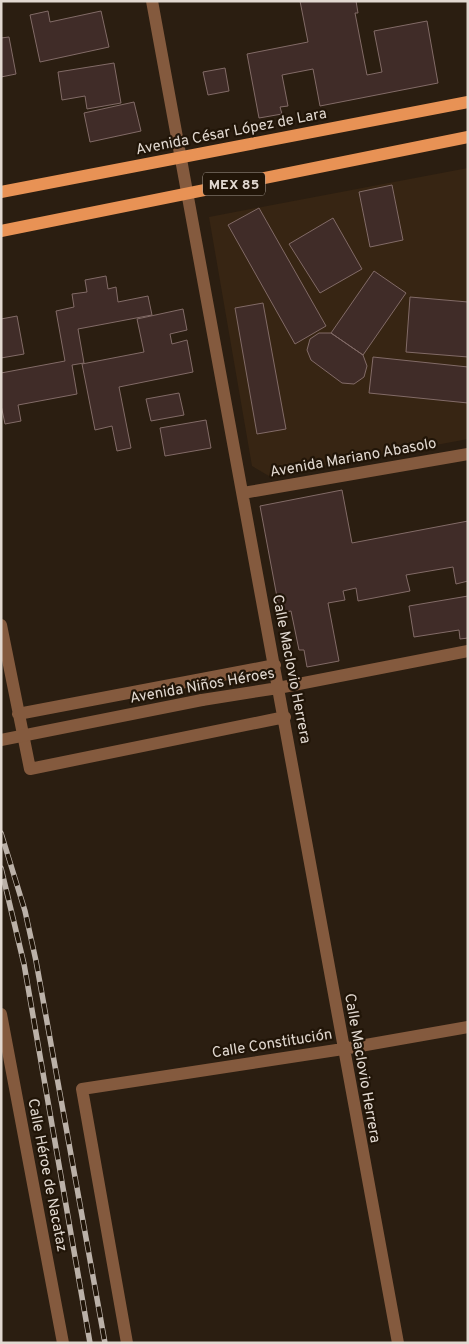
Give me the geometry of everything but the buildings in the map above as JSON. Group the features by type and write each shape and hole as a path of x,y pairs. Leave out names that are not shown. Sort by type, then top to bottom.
{"main road":[{"name":"Avenida César López de Lara","path":"1,192 468,102"},
{"name":"MEX 85","path":"1,231 468,137"}],"street":[{"name":"Calle Maclovio Herrera","path":"152,1 189,193 285,718 343,1049 398,1343"},
{"name":"Avenida Mariano Abasolo","path":"243,493 468,454"},
{"path":"1,625 30,769 285,718"},
{"name":"Avenida Niños Héroes","path":"1,740 202,700 278,688 468,651"},
{"path":"18,714 274,665"},
{"name":"Calle Héroe de Nacataz","path":"1,1014 5,1055 63,1343"},
{"name":"Calle Constitución","path":"128,1343 82,1089 343,1049 468,1027"}],"shaded area":[{"path":"468,168 468,439 269,476 252,466 209,217"}],"railway":[{"path":"1,833 25,911 36,961 105,1343"},
{"path":"1,868 24,964 90,1343"}]}
